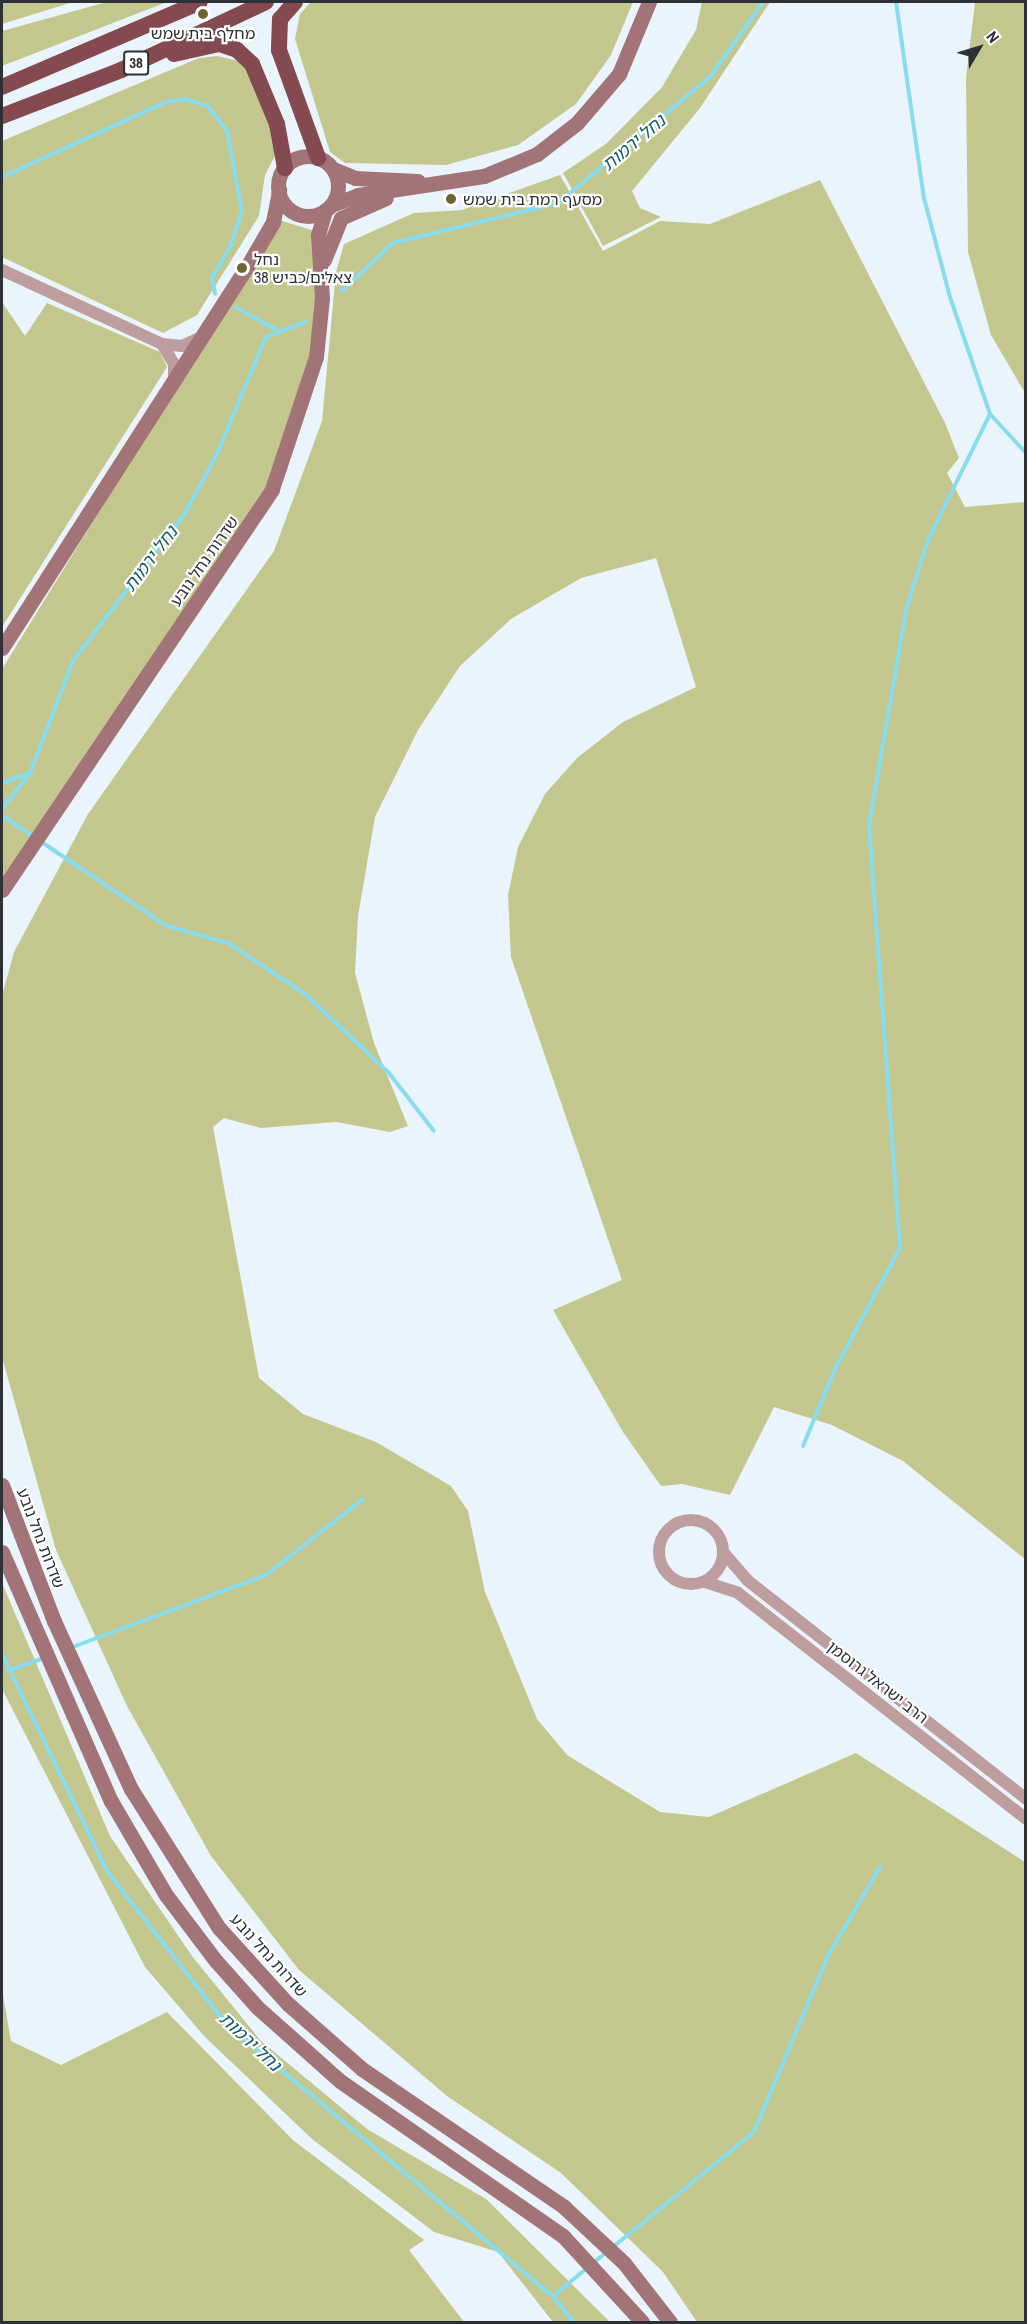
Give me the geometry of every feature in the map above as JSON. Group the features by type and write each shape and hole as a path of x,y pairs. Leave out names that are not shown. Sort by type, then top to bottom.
{"highway":[{"name":"38","path":"2,87 200,2"},
{"name":"38","path":"2,116 121,70 266,2"},
{"path":"295,2 280,19 279,50 318,158"},
{"path":"121,70 201,46 237,50 265,88 285,168"}],"main road":[{"path":"279,190 296,213 328,208 358,195 432,187 466,180 521,163 577,123 619,74 649,2"},
{"path":"2,648 174,382 273,222 285,168 299,158 318,158 333,170 371,179 466,180"},
{"path":"328,208 338,185 333,170"},
{"path":"321,275 331,235 348,213 432,187"},
{"name":"שדרות נחל נובע","path":"2,890 272,489 313,371 321,275 318,235 328,208"},
{"name":"שדרות נחל נובע","path":"2,1485 54,1621 126,1779 219,1928 288,2004 362,2069 564,2207 624,2263 670,2322"},
{"path":"2,1551 111,1801 166,1895 216,1961 264,2014 340,2081 563,2236 642,2322"}],"street":[{"path":"2,270 162,344 182,346 205,333"},
{"path":"162,344 174,364 174,382"},
{"path":"681,1522 701,1522 717,1534 723,1552 720,1566 705,1582 684,1584 665,1572 659,1553 665,1533 681,1522"},
{"name":"הרב ישראל גרוסמן","path":"723,1552 747,1580 1026,1799"},
{"name":"הרב ישראל גרוסמן","path":"705,1582 738,1593 1026,1819"}],"green space":[{"path":"2,2 73,2 2,24"},
{"path":"107,2 167,2 2,66 2,31"},
{"path":"311,2 633,2 611,55 576,104 518,145 446,165 345,163 330,152 295,39 300,14"},
{"path":"702,2 770,2 700,108 632,191 640,208 661,217 603,246 563,173 607,143 662,87 696,30"},
{"path":"975,2 1025,2 1025,393 991,335 968,252 966,78"},
{"path":"217,56 243,62 250,72 278,150 265,175 259,216 197,315 163,333 2,257 2,141 199,58"},
{"path":"560,175 603,251 660,221 710,224 820,180 945,423 959,458 947,473 965,507 1025,502 1025,1559 903,1461 832,1425 774,1407 730,1495 682,1484 661,1486 623,1432 553,1310 622,1280 511,957 508,895 518,847 545,794 577,758 623,722 696,687 656,558 581,578 511,619 460,666 418,730 375,817 358,916 355,973 374,1043 408,1126 390,1132 336,1122 261,1128 224,1118 213,1127 259,1378 303,1414 376,1442 451,1486 468,1511 485,1592 537,1719 567,1755 660,1812 709,1817 856,1753 1025,1862 1025,2322 697,2322 663,2272 561,2173 447,2096 299,1970 211,1856 127,1706 56,1550 2,1357 2,996 14,952 88,814 274,551 322,421 336,272 344,244 414,213 462,210"},
{"path":"279,220 315,231 317,278 311,360 268,487 2,878 2,669"},
{"path":"2,302 25,336 47,303 160,352 167,367 2,627"},
{"path":"2,1583 110,1836 192,1956 261,2041 367,2129 486,2199 610,2322 553,2322 498,2252 434,2232 312,2139 205,2037 145,1967 2,1689"},
{"path":"2,1989 11,2041 61,2065 167,2012 293,2140 424,2240 409,2250 464,2322 2,2322"}],"waterway":[{"name":"נחל ירמות","path":"342,291 393,243 558,203 710,77 763,2"},
{"path":"896,2 924,198 950,297 990,414 1026,453"},
{"path":"2,177 166,102 186,99 208,106 227,131 242,211 231,245 212,278 215,294"},
{"path":"235,307 279,331"},
{"name":"נחל ירמות","path":"2,809 30,773 73,661 184,515 216,456 266,337 305,322"},
{"path":"803,1446 835,1369 900,1248 869,825 906,610 928,540 990,414"},
{"path":"2,783 29,773"},
{"path":"2,815 34,837"},
{"path":"40,841 167,926 228,943 305,994 389,1073 434,1131"},
{"path":"70,1648 266,1575 363,1499"},
{"name":"נחל ירמות","path":"2,1654 107,1871 226,2024 553,2296 573,2322"},
{"path":"9,1670 43,1658"},
{"path":"613,2247 754,2132 829,1954 880,1867"},
{"path":"592,2264 607,2252"},
{"path":"553,2296 586,2269"}],"place":[{"name":"מחלף בית שמש","path":"203,14"},
{"name":"מסעף רמת בית שמש","path":"451,199"},
{"name":"נחל צאלים/כביש 38","path":"242,268"}]}
